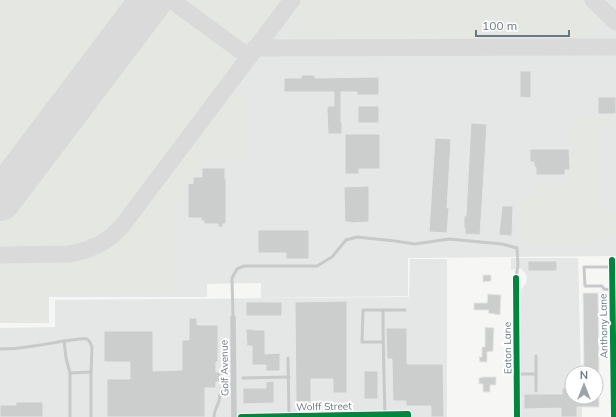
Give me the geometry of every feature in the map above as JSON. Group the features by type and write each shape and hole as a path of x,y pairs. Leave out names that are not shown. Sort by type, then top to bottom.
{"street":[{"name":"Anthony Lane","path":"612,260 614,417"},
{"name":"Eaton Lane","path":"516,278 517,417"},
{"name":"Golf Avenue","path":"233,318 234,417"},
{"name":"Wolff Street","path":"241,417 408,416"}],"lane":[{"path":"233,318 232,278 237,269 244,266 317,266 332,257 346,240 356,237 414,244 450,239 502,244 517,248 518,258 516,278"},
{"path":"612,267 584,267 585,286 602,286 604,289 612,290"},
{"path":"383,342 362,342 363,310 405,310"},
{"path":"383,310 385,416"},
{"path":"0,349 12,349 86,338 89,340 92,347 91,417"},
{"path":"64,341 70,373 70,417"},
{"path":"536,356 536,391"},
{"path":"288,358 289,416"},
{"path":"70,373 91,372"},
{"path":"517,374 536,374"},
{"path":"243,378 288,377"},
{"path":"214,417 220,390 225,385 233,384"}],"shaded area":[{"path":"0,0 616,0 616,256 408,258 408,296 261,298 261,283 207,284 207,297 49,297 49,323 0,323"},
{"path":"0,0 133,0 0,177"},
{"path":"186,0 283,0 259,33 251,40 242,41 236,39"},
{"path":"301,0 585,0 594,9 597,19 595,29 592,33 579,43 303,42 288,35 285,28 288,16"},
{"path":"170,11 179,14 226,49 232,60 230,71 120,217 108,229 84,243 72,246 45,249 14,249 5,245 0,241 0,224 157,15"},
{"path":"236,94 246,96 253,104 249,105 249,151 246,158 242,160 202,161 202,167 200,167 198,176 192,176 192,182 182,182 182,202 173,202 173,293 46,294 46,320 0,320 0,262 43,263 71,261 85,258 111,246 127,232 226,99 231,95"},
{"path":"585,114 589,114 589,117 616,117 616,124 601,124 602,211 616,212 616,236 589,244 521,243 522,198 524,196 538,196 538,185 566,185 567,170 572,170 572,154 575,154 575,146 572,145 571,124"},
{"path":"511,258 578,258 581,365 564,365 564,405 582,405 582,417 521,417 520,294 526,283 527,277 522,269 518,268 511,270"},
{"path":"410,259 447,259 447,417 0,417 0,328 55,327 55,300 409,297"}],"building":[{"path":"520,71 531,71 531,98 520,97"},
{"path":"302,75 315,75 315,78 379,77 379,95 357,95 357,92 341,92 342,134 328,134 327,107 334,106 334,92 284,92 284,78 301,78"},
{"path":"598,97 616,97 616,114 598,114"},
{"path":"358,106 379,106 379,123 358,123"},
{"path":"471,123 487,124 480,235 465,234 464,228"},
{"path":"345,134 380,134 380,169 359,169 359,174 345,174"},
{"path":"435,138 451,139 447,233 429,232"},
{"path":"530,149 569,149 570,170 565,170 565,175 536,175 536,167 534,167 534,162 530,162"},
{"path":"202,168 225,168 226,222 223,224 223,227 218,227 218,224 204,224 204,221 201,221 201,218 188,218 188,183 193,184 193,177 202,177"},
{"path":"369,186 369,222 345,222 344,187"},
{"path":"502,206 513,206 512,236 499,235"},
{"path":"258,230 309,230 309,259 286,259 286,253 258,253"},
{"path":"528,261 557,261 557,271 528,271"},
{"path":"483,275 491,275 491,281 483,282"},
{"path":"583,293 598,293 599,365 584,365"},
{"path":"488,294 501,295 500,315 488,313 489,310 474,310 474,303 487,303"},
{"path":"347,301 347,393 333,393 333,379 311,379 311,402 296,402 295,302"},
{"path":"246,302 282,302 282,316 246,316"},
{"path":"189,318 197,318 197,325 218,325 218,362 216,362 216,372 222,372 222,382 216,382 216,388 205,388 205,417 107,417 107,379 130,379 130,362 104,362 104,331 153,331 153,371 182,370 182,340 189,340"},
{"path":"485,327 494,328 493,351 487,352 487,362 480,362 479,357 482,357 482,347 485,347"},
{"path":"386,328 407,328 407,364 443,364 444,417 431,417 431,406 406,406 406,401 393,401 392,359 387,359"},
{"path":"246,329 265,330 265,354 280,353 280,371 266,371 266,365 252,365 252,346 247,346"},
{"path":"364,371 378,371 378,399 364,399"},
{"path":"496,377 496,385 490,385 490,392 483,392 483,384 479,384 479,378"},
{"path":"274,381 274,403 243,404 243,388 266,388 266,382"},
{"path":"562,388 564,388 564,405 599,405 599,407 577,407 577,417 561,417 561,408 524,409 524,394 562,394"},
{"path":"16,402 43,402 43,417 0,417 0,405 16,405"}],"taxiway":[{"path":"171,0 249,57"},
{"path":"0,255 70,254 86,250 100,244 112,236 122,226 292,0"},
{"path":"593,0 616,22"},
{"path":"255,48 616,47"}],"runway":[{"path":"0,200 151,0"}],"cycle path":[{"path":"612,260 614,417"},
{"path":"516,278 517,417"},
{"path":"241,417 408,414 408,417"}]}
